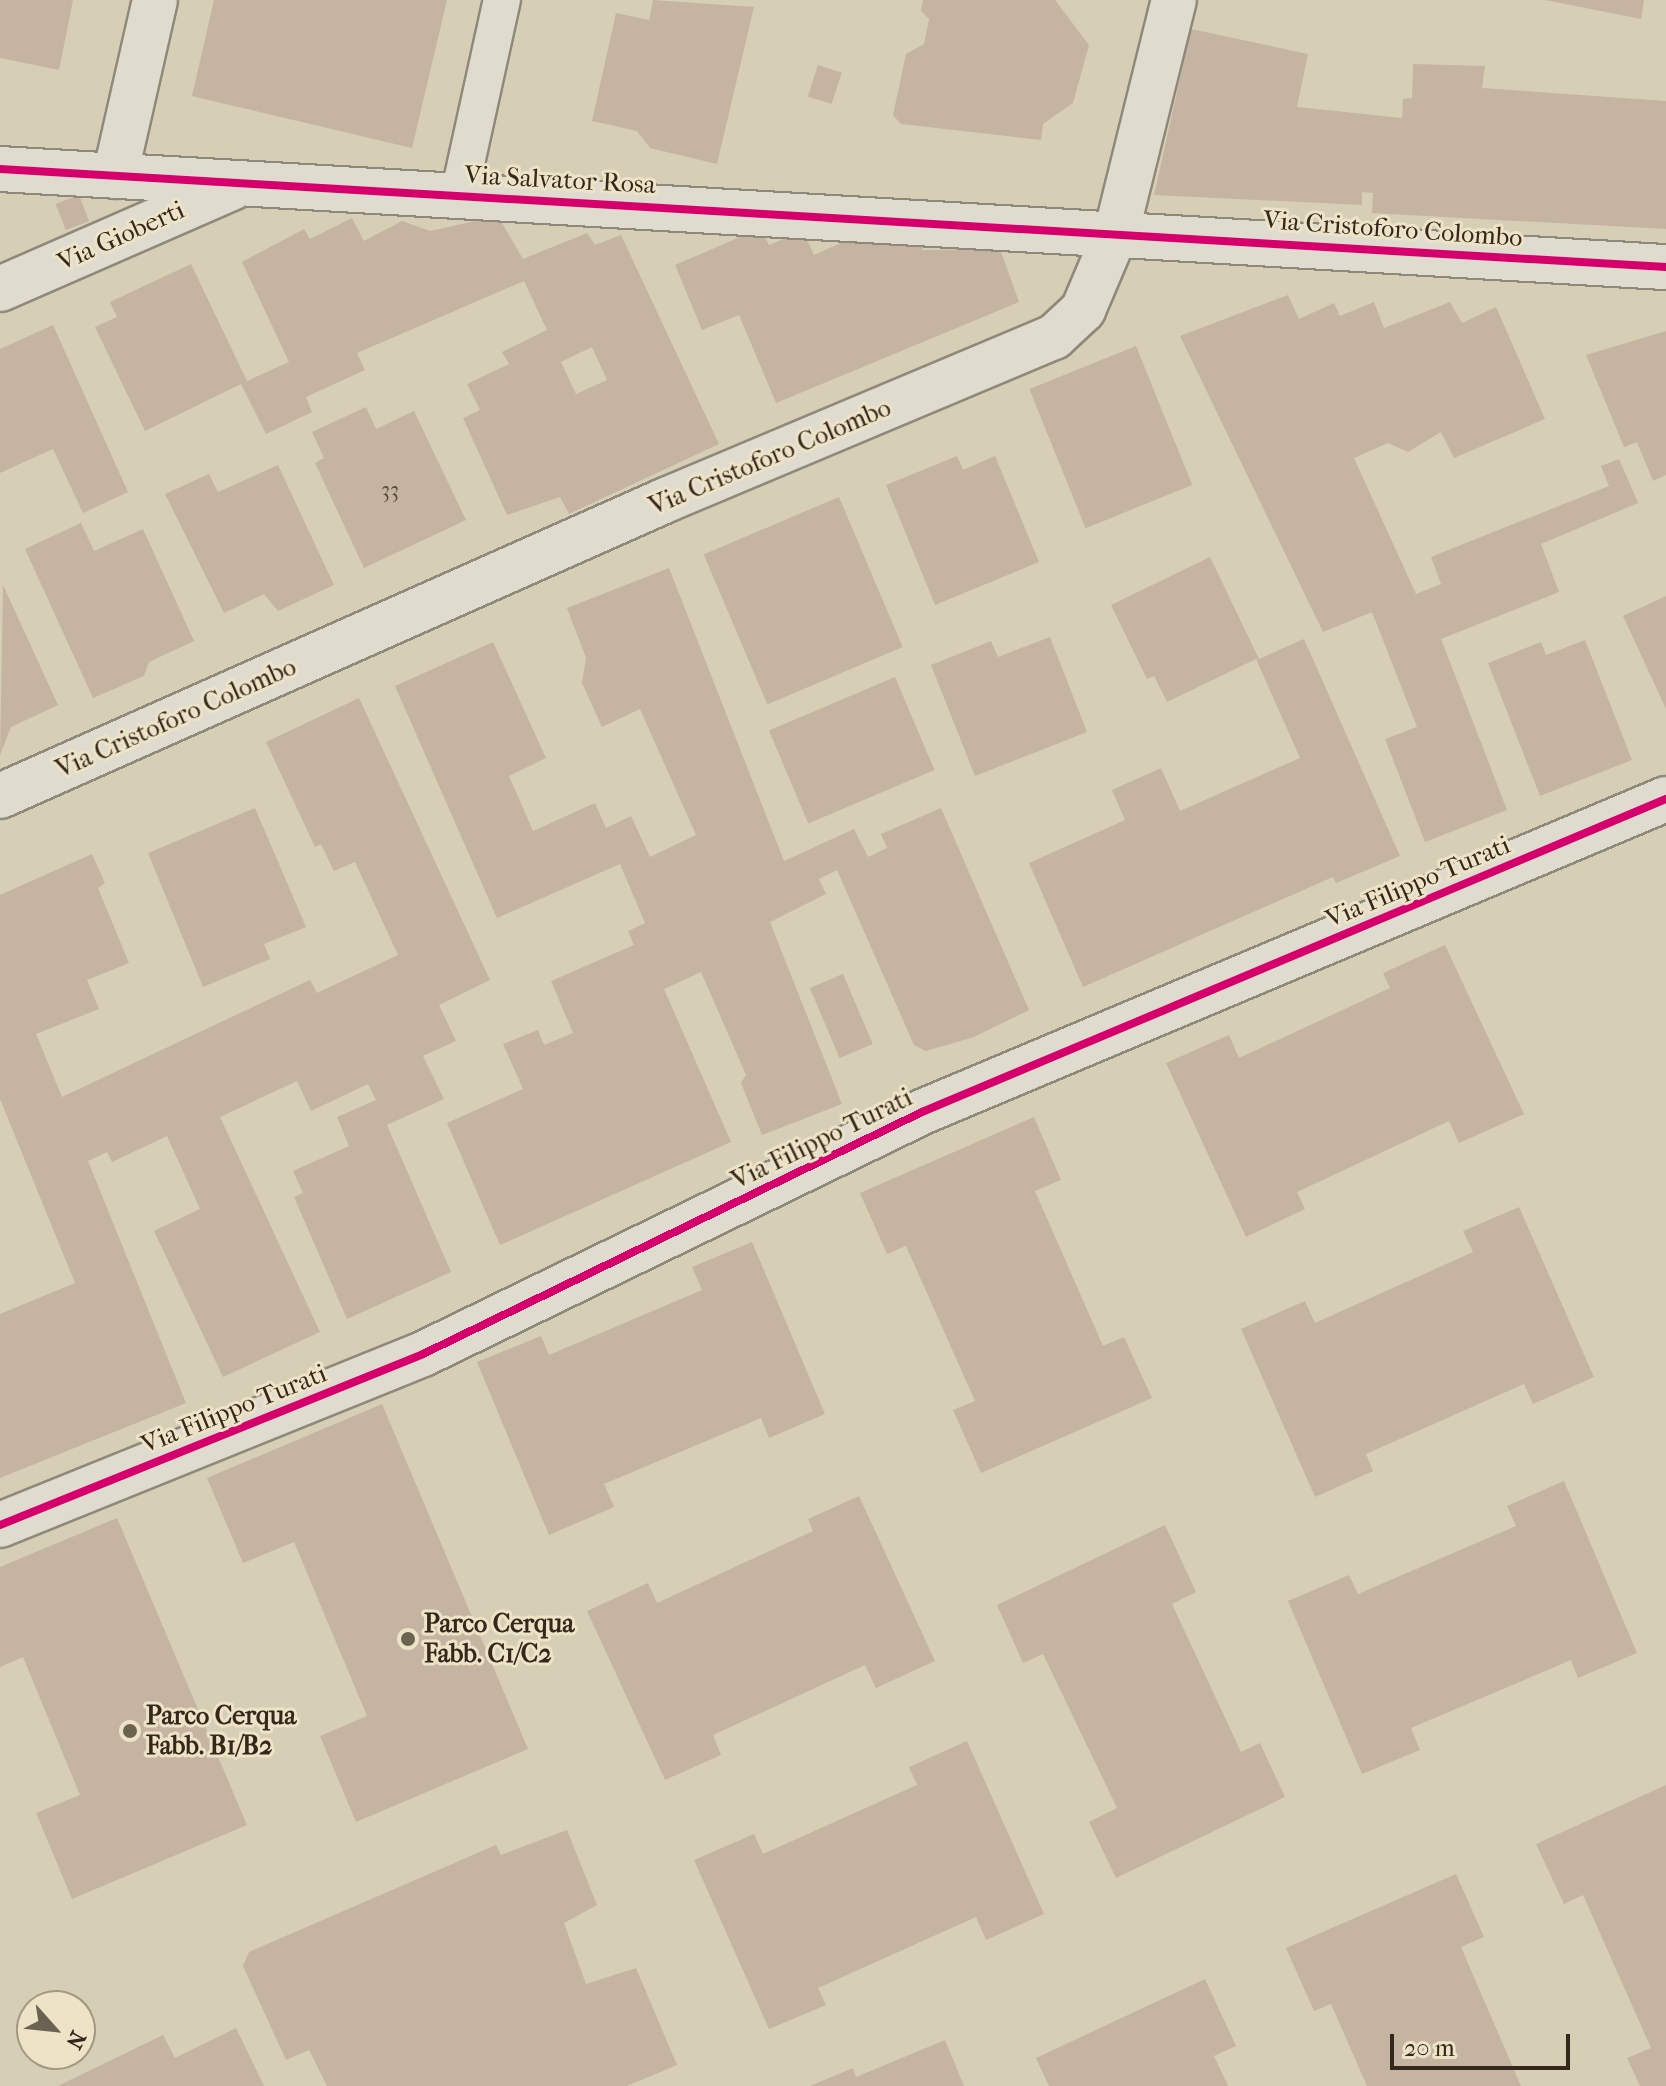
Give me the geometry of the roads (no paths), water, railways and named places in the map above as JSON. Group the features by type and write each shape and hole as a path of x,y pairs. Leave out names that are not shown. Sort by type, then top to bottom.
{"street":[{"path":"115,176 155,0"},
{"path":"1117,230 1174,0"},
{"name":"Via Salvator Rosa","path":"0,169 1117,230"},
{"name":"Via Gioberti","path":"0,289 243,183"},
{"name":"Via Cristoforo Colombo","path":"0,796 666,500 1054,337 1083,310 1117,230 1666,267"},
{"name":"Via Filippo Turati","path":"0,1525 423,1354 922,1112 1666,799"}],"lane":[{"path":"459,195 502,0"}],"place":[{"name":"Parco Cerqua Fabb. C1/C2","path":"408,1639"},
{"name":"Parco Cerqua Fabb. B1/B2","path":"130,1731"}]}
